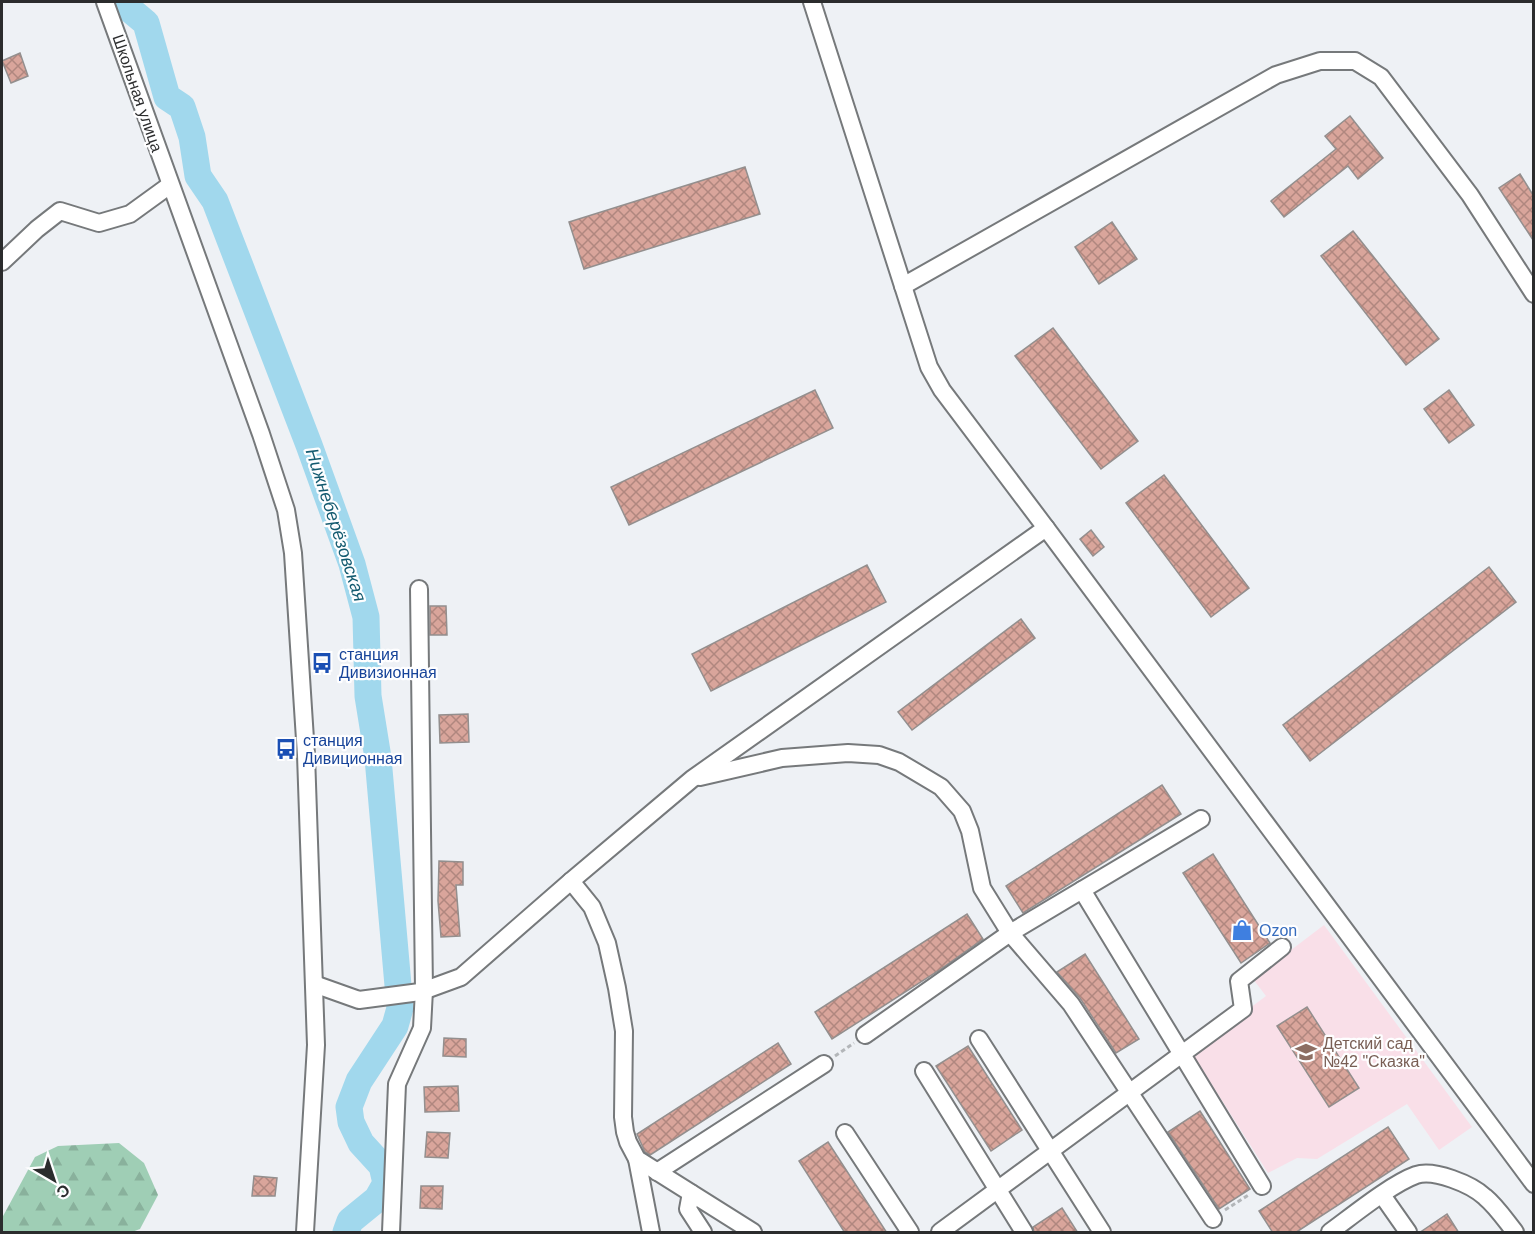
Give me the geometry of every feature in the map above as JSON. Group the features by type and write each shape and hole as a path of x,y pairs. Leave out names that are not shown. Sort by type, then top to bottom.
{"street":[{"name":"Школьная улица","path":"105,2 286,510 293,553 306,755 316,1045 305,1233"},
{"path":"812,2 929,367 942,390 1533,1184"},
{"path":"903,286 1276,75 1320,61 1355,61 1382,76 1470,195 1533,294"},
{"path":"2,262 60,211 99,223 130,214 170,185"},
{"path":"314,984 359,1000 424,990 461,977 692,779 1046,528"},
{"path":"391,1233 397,1084 422,1028 424,990 419,589"},
{"path":"692,779 782,758 848,753 879,755 899,762 941,787 962,811 970,831 982,888 1010,933 1071,1004 1213,1219"},
{"path":"865,1035 1010,933 1201,819"},
{"path":"571,881 592,907 607,943 624,1031 623,1117 628,1142 637,1160 651,1233"},
{"path":"1082,890 1262,1186"},
{"path":"940,1233 1243,1009 1239,981 1282,947"},
{"path":"979,1039 1102,1233"},
{"path":"657,1172 824,1064"},
{"path":"924,1071 1024,1233"},
{"path":"845,1133 910,1233"},
{"path":"637,1160 753,1233"},
{"path":"1330,1233 1351,1227 1382,1195 1418,1174 1458,1181 1476,1190 1487,1198 1515,1233"},
{"path":"691,1192 687,1209 703,1233"},
{"path":"1382,1195 1408,1233"}],"path":[{"path":"824,1064 865,1035"},
{"path":"1213,1219 1262,1186"}],"shaded area":[{"name":"Детский сад №42 \"Сказка\"","path":"1324,925 1472,1127 1439,1150 1407,1104 1317,1159 1297,1158 1268,1173 1193,1055 1197,1048 1266,996 1253,979"}],"green space":[{"path":"119,1143 144,1163 158,1195 140,1229 132,1232 2,1232 2,1218 35,1157 58,1146"}],"building":[{"path":"20,53 28,76 11,83 2,61"},
{"path":"1350,116 1383,158 1358,179 1348,166 1284,217 1271,201 1336,149 1325,136"},
{"path":"745,167 760,214 584,269 569,222"},
{"path":"1520,174 1533,195 1533,240 1499,188"},
{"path":"1112,222 1137,259 1099,284 1075,247"},
{"path":"1353,231 1439,339 1406,365 1321,256"},
{"path":"1053,328 1138,441 1101,469 1015,356"},
{"path":"815,390 833,428 629,525 611,487"},
{"path":"1449,390 1474,425 1449,443 1424,409"},
{"path":"1164,475 1249,588 1211,617 1126,503"},
{"path":"1091,530 1104,547 1093,556 1080,539"},
{"path":"867,565 886,602 711,691 692,654"},
{"path":"1489,567 1516,602 1310,761 1283,725"},
{"path":"430,606 446,606 447,635 430,635"},
{"path":"1021,619 1035,638 912,730 898,712"},
{"path":"468,714 469,742 440,743 439,715"},
{"path":"1162,785 1181,814 1023,913 1006,886"},
{"path":"1213,854 1270,943 1241,963 1183,873"},
{"path":"439,861 463,862 463,885 456,885 460,936 441,937 438,901"},
{"path":"967,914 983,939 938,971 832,1039 815,1012"},
{"path":"1085,954 1139,1039 1116,1053 1080,998 1057,972"},
{"path":"1307,1007 1359,1088 1329,1107 1277,1026"},
{"path":"444,1038 466,1039 466,1057 443,1056"},
{"path":"778,1043 791,1064 650,1155 645,1152 637,1134"},
{"path":"968,1046 1022,1130 991,1151 936,1066"},
{"path":"458,1086 459,1111 425,1112 424,1087"},
{"path":"1200,1111 1250,1189 1219,1209 1168,1132"},
{"path":"1388,1127 1409,1159 1295,1233 1273,1233 1259,1211"},
{"path":"427,1132 450,1133 448,1158 425,1157"},
{"path":"828,1142 887,1233 845,1233 799,1161"},
{"path":"254,1176 277,1178 275,1196 252,1196"},
{"path":"421,1186 443,1186 442,1209 420,1208"},
{"path":"1062,1208 1078,1233 1034,1233 1033,1227"},
{"path":"1447,1214 1459,1233 1419,1233"}],"waterway":[{"name":"Нижнеберёзовская","path":"126,2 128,8 146,23 167,97 182,107 192,137 198,176 215,201 309,445 352,564 366,617 368,696 378,758 400,1008 395,1026 359,1081 349,1107 351,1122 361,1143 382,1166 386,1183 377,1199 350,1221 346,1232"}],"place":[{"name":"станция Дивизионная","path":"322,663"},
{"name":"станция Дивиционная","path":"286,749"},
{"name":"Ozon","path":"1242,930"},
{"name":"Детский сад №42 \"Сказка\"","path":"1306,1052"}]}
